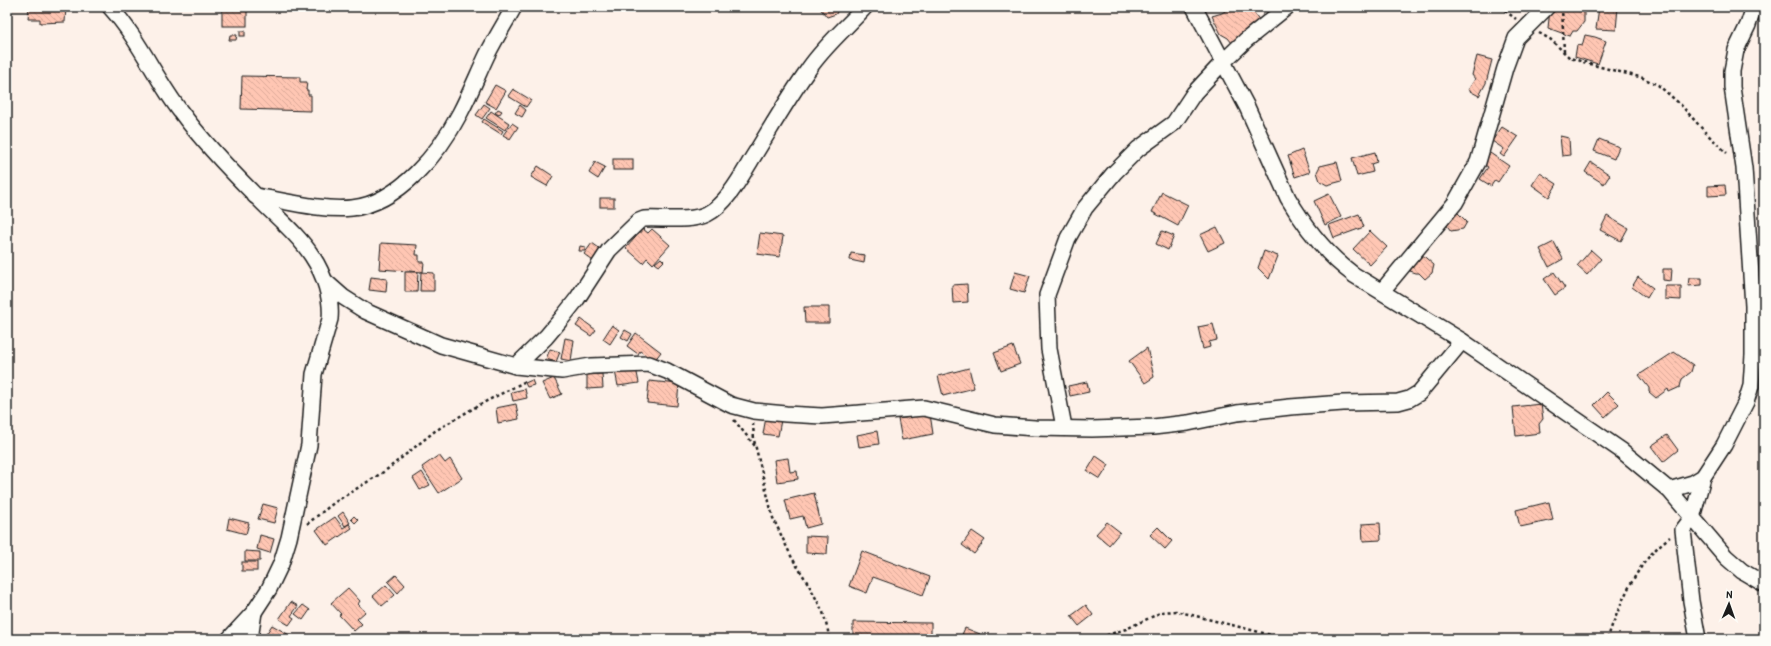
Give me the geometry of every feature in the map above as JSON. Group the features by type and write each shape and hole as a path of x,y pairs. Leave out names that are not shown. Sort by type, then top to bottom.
{"street":[{"path":"110,7 123,21 143,50 155,74 181,113 255,196 298,237 313,257 326,282 331,312 330,319 314,374 311,397 309,445 289,538 281,564 269,590 254,612 229,639"},
{"path":"255,196 318,207 351,208 366,206 385,198 398,189 419,171 440,145 460,114 488,53 514,7"},
{"path":"516,366 546,337 578,299 609,250 639,221 644,219 696,217 707,214 718,206 731,192 793,90 809,68 822,51 865,7"},
{"path":"1194,7 1247,107 1288,198 1296,212 1327,252 1339,264 1462,341 1603,437 1669,490 1726,557 1742,571 1764,584"},
{"path":"1064,427 1049,349 1047,295 1068,238 1085,208 1114,173 1138,149 1174,123 1194,93 1223,62 1246,40 1287,7"},
{"path":"1382,292 1455,203 1478,162 1505,68 1516,38 1547,7"},
{"path":"1698,639 1691,600 1683,530 1692,518 1703,477 1724,445 1746,402 1751,386 1753,355 1753,306 1744,168 1732,87 1732,71 1736,50 1748,25 1754,7"},
{"path":"326,282 343,297 365,311 400,327 441,345 516,366 562,371 591,366 649,364 667,371 731,405 754,411 822,416 924,408 995,425 1035,428 1064,427 1092,429 1153,427 1188,423 1210,417 1260,410 1343,403 1398,402 1409,399 1419,393 1462,341"},
{"path":"1669,490 1694,483 1703,477"},
{"path":"250,639 254,612"}],"path":[{"path":"1500,7 1527,27 1550,39 1570,58 1643,78 1658,85 1680,104 1706,132 1744,168"},
{"path":"1562,7 1564,53"},
{"path":"306,525 335,502 385,471 436,431 479,406 526,382 538,369"},
{"path":"754,411 753,432 773,518 792,558 809,585 823,612 829,639"},
{"path":"730,415 756,448"},
{"path":"1607,639 1613,622 1636,575 1646,561 1664,542 1683,530"},
{"path":"1095,639 1126,629 1162,612 1176,611 1287,639"}],"building":[{"path":"29,7 66,7 65,22 40,23 40,19 28,19"},
{"path":"222,7 247,7 247,26 222,26"},
{"path":"436,7 445,7 444,11"},
{"path":"819,7 839,7 836,14 827,17"},
{"path":"1231,7 1250,7 1262,24 1232,43 1228,38 1221,34 1212,16 1222,13"},
{"path":"1552,7 1570,7 1584,11 1584,22 1577,31 1573,31 1570,36 1548,28 1550,9"},
{"path":"1599,7 1618,7 1616,30 1596,29"},
{"path":"240,31 245,31 245,36 240,36"},
{"path":"230,35 237,35 236,40 229,40"},
{"path":"1585,35 1606,41 1598,64 1575,57 1577,45 1582,46"},
{"path":"1477,56 1492,60 1486,83 1479,96 1468,90 1475,79 1472,75"},
{"path":"242,76 300,77 300,82 307,82 306,90 308,90 308,95 311,95 311,111 241,109"},
{"path":"495,85 506,91 496,108 485,102"},
{"path":"513,89 531,100 526,107 508,96"},
{"path":"484,104 490,108 482,119 476,115"},
{"path":"520,105 526,110 522,117 515,113"},
{"path":"498,109 502,111 499,115 495,113"},
{"path":"491,111 509,123 505,130 486,118"},
{"path":"484,119 503,131 501,134 482,122"},
{"path":"512,123 518,127 510,139 503,135"},
{"path":"1502,127 1518,137 1504,157 1500,154 1504,149 1492,141"},
{"path":"1560,136 1569,138 1570,155 1562,156"},
{"path":"1599,139 1619,147 1614,159 1594,151"},
{"path":"1302,150 1310,172 1295,177 1288,156"},
{"path":"1375,152 1377,162 1371,164 1373,172 1357,176 1352,158"},
{"path":"1490,153 1509,166 1498,182 1495,180 1491,186 1480,179 1488,167 1483,164"},
{"path":"613,159 633,159 633,170 613,170"},
{"path":"595,162 605,167 598,179 589,173"},
{"path":"1337,162 1342,181 1327,185 1320,181 1317,172 1320,166"},
{"path":"1591,162 1610,175 1604,184 1585,172"},
{"path":"538,166 553,176 547,186 531,177"},
{"path":"1540,173 1557,184 1549,197 1532,185"},
{"path":"1725,185 1726,195 1708,196 1708,186"},
{"path":"1162,192 1188,205 1178,226 1152,212"},
{"path":"1329,194 1341,217 1325,225 1314,201"},
{"path":"600,198 614,198 614,207 600,207"},
{"path":"1455,210 1467,222 1463,229 1451,231 1442,219"},
{"path":"1359,214 1364,227 1334,238 1329,225"},
{"path":"1607,216 1628,228 1621,241 1600,230"},
{"path":"1217,227 1225,243 1208,251 1200,235"},
{"path":"643,229 648,233 652,229 670,245 653,264 647,258 643,263 626,248"},
{"path":"1162,231 1174,236 1168,250 1156,244"},
{"path":"1370,231 1387,247 1370,265 1353,249"},
{"path":"760,233 783,236 780,257 757,254"},
{"path":"1554,242 1563,259 1549,267 1540,249"},
{"path":"381,243 417,245 416,255 419,255 419,262 424,262 423,272 379,269"},
{"path":"592,243 602,250 593,261 584,254"},
{"path":"580,246 585,247 585,251 579,251"},
{"path":"1591,250 1601,259 1587,275 1577,266"},
{"path":"1264,251 1278,256 1269,279 1258,268"},
{"path":"1419,252 1434,265 1432,273 1425,279 1419,273 1410,271"},
{"path":"851,253 865,255 864,263 850,260"},
{"path":"661,258 664,261 659,266 655,263"},
{"path":"1663,269 1672,269 1671,281 1663,280"},
{"path":"405,272 418,272 417,292 405,292"},
{"path":"421,272 434,273 434,291 420,291"},
{"path":"1015,272 1030,276 1024,293 1010,289"},
{"path":"1554,272 1565,288 1555,295 1544,279"},
{"path":"371,277 387,279 386,292 369,290"},
{"path":"1638,277 1653,288 1647,298 1632,287"},
{"path":"1689,278 1702,278 1702,285 1688,286"},
{"path":"967,284 968,302 953,303 952,285"},
{"path":"1665,286 1681,286 1681,300 1665,299"},
{"path":"804,307 829,307 829,323 805,323"},
{"path":"581,319 596,330 591,336 576,326"},
{"path":"1213,324 1217,340 1209,342 1210,347 1203,349 1198,327"},
{"path":"612,325 619,330 610,344 603,339"},
{"path":"625,330 632,334 628,341 621,337"},
{"path":"636,333 661,352 654,361 640,351 638,354 627,346"},
{"path":"565,338 574,340 571,361 561,359"},
{"path":"1013,346 1020,364 1001,371 994,353"},
{"path":"1147,348 1154,377 1145,383 1129,361"},
{"path":"550,349 560,352 556,362 546,359"},
{"path":"1674,352 1693,365 1691,372 1682,379 1680,387 1669,392 1668,389 1656,398 1649,392 1649,388 1639,375"},
{"path":"636,368 639,383 618,386 615,371"},
{"path":"969,368 974,388 943,396 938,376"},
{"path":"602,374 603,388 587,389 587,375"},
{"path":"554,378 562,394 550,399 542,383"},
{"path":"532,380 534,385 527,387 525,383"},
{"path":"649,381 679,384 677,406 647,403"},
{"path":"1087,382 1089,392 1070,396 1068,386"},
{"path":"525,389 527,398 513,401 511,392"},
{"path":"1607,392 1619,404 1605,417 1594,405"},
{"path":"516,404 519,419 498,423 496,408"},
{"path":"1541,404 1543,419 1539,424 1540,433 1516,436 1513,407"},
{"path":"930,414 933,434 902,440 898,419"},
{"path":"766,417 781,420 778,436 763,434"},
{"path":"877,431 879,444 859,447 857,435"},
{"path":"1667,435 1678,450 1663,462 1651,446"},
{"path":"439,455 445,463 450,459 462,478 439,493 422,467"},
{"path":"1096,456 1109,465 1100,479 1087,471"},
{"path":"788,458 790,472 797,471 798,479 777,482 774,460"},
{"path":"422,472 430,485 420,490 413,478"},
{"path":"814,493 821,524 806,528 803,516 790,519 785,500"},
{"path":"1549,502 1553,520 1520,527 1516,510"},
{"path":"263,504 278,508 274,523 258,519"},
{"path":"343,512 350,523 345,526 338,516"},
{"path":"354,516 358,520 355,523 351,519"},
{"path":"335,517 343,528 349,524 352,528 327,545 316,530"},
{"path":"229,518 249,523 246,534 227,529"},
{"path":"1107,522 1120,532 1109,545 1096,534"},
{"path":"1380,523 1381,540 1363,541 1362,524"},
{"path":"1158,527 1172,541 1165,549 1150,535"},
{"path":"972,531 985,540 974,554 962,545"},
{"path":"260,535 274,539 270,553 257,549"},
{"path":"806,536 828,537 827,554 806,553"},
{"path":"245,551 260,552 260,561 245,561"},
{"path":"862,551 930,577 923,595 873,577 867,593 849,586"},
{"path":"242,562 257,562 257,571 242,571"},
{"path":"396,575 405,585 398,593 388,582"},
{"path":"386,585 395,595 382,606 373,596"},
{"path":"348,588 360,601 358,604 365,612 357,619 362,624 354,631 339,615 341,614 331,603"},
{"path":"291,602 298,606 291,616 294,618 289,625 279,619"},
{"path":"303,605 310,610 303,620 295,614"},
{"path":"1086,605 1093,615 1079,626 1071,616"},
{"path":"853,622 931,623 931,639 853,639"},
{"path":"272,625 291,636 290,639 263,639"},
{"path":"965,628 980,634 978,639 960,639"}]}
